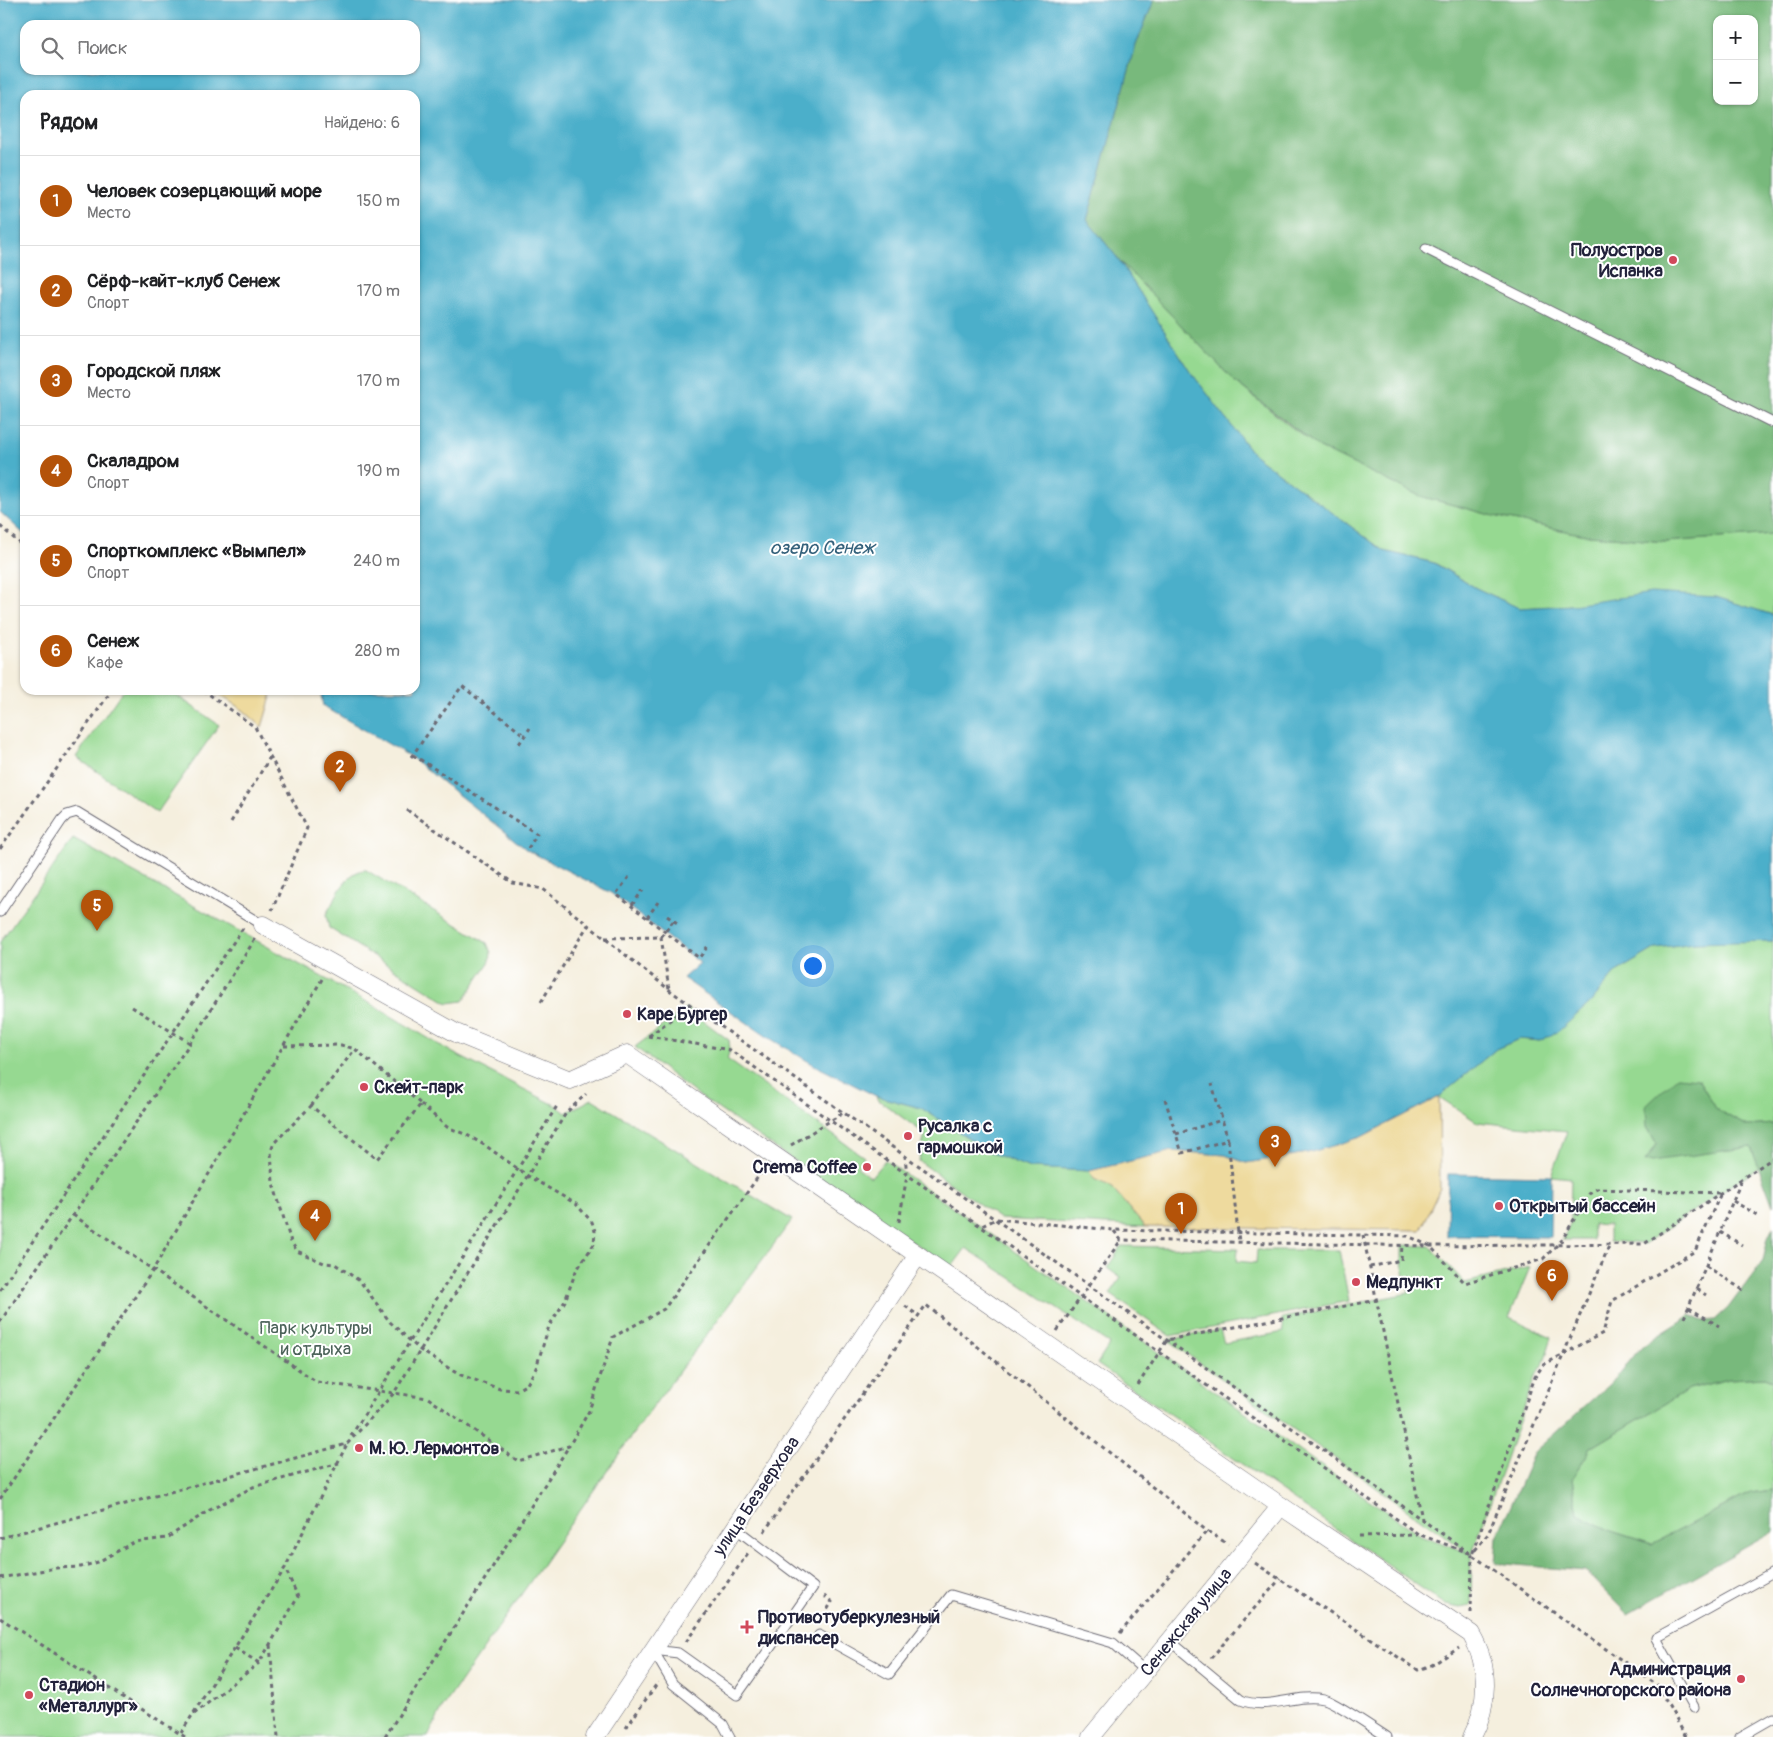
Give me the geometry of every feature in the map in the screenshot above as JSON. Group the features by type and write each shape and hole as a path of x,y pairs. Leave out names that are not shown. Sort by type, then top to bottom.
{"street":[{"path":"256,922 456,1033 570,1080 627,1054 1472,1636 1483,1662 1486,1677 1483,1707 1472,1737"},
{"name":"улица Безверхова","path":"595,1737 918,1255"},
{"name":"Сенежская улица","path":"1091,1737 1281,1506"}],"lane":[{"path":"1426,249 1773,424"},
{"path":"0,912 62,820 67,815 77,812 256,922"},
{"path":"653,1650 678,1653 737,1695 813,1587 734,1528"},
{"path":"1694,1706 1656,1638 1773,1573"},
{"path":"819,1635 889,1674 951,1595 1113,1642 1145,1671"},
{"path":"1170,1641 1241,1700 1252,1705 1296,1699 1325,1699 1387,1737"},
{"path":"653,1650 664,1672 673,1684 723,1724 730,1737"},
{"path":"1740,1737 1772,1721"}],"path":[{"path":"0,526 20,544"},
{"path":"525,736 462,686 412,756 537,834 526,850"},
{"path":"0,849 108,695"},
{"path":"0,1290 173,1033 256,922 279,896 307,828 255,727 209,695"},
{"path":"519,744 530,728"},
{"path":"231,822 270,757"},
{"path":"407,810 513,884 543,890 690,1005 1657,1684 1686,1737"},
{"path":"629,877 616,894 699,958 708,946"},
{"path":"632,905 643,890"},
{"path":"647,918 658,902"},
{"path":"667,916 680,925"},
{"path":"669,990 661,937 674,920"},
{"path":"0,1322 190,1043 256,922"},
{"path":"541,1002 588,925"},
{"path":"605,938 661,937"},
{"path":"0,1499 153,1270 331,963"},
{"path":"690,1005 648,1036 730,1050 1418,1534 1472,1554"},
{"path":"132,1007 190,1043"},
{"path":"283,1046 341,1045 355,1049 447,1127 467,1135 528,1176 576,1204 592,1222 595,1231 594,1244 576,1271 565,1301 549,1326 536,1368 527,1384 517,1390 500,1389 458,1374 420,1350 390,1322 360,1282 335,1264 324,1263 297,1251 291,1242 273,1182 271,1152 274,1143 311,1106 355,1049"},
{"path":"1212,1084 1228,1140 1239,1242"},
{"path":"0,1538 347,1444 394,1393 566,1113 587,1093"},
{"path":"1165,1099 1182,1153 1228,1140"},
{"path":"311,1106 377,1159 421,1104"},
{"path":"181,1734 285,1568 347,1444 557,1106"},
{"path":"385,1737 569,1446 589,1411 613,1338 664,1310 774,1155 844,1113"},
{"path":"1176,1134 1222,1120"},
{"path":"896,1240 906,1175 905,1155"},
{"path":"1121,1240 1430,1246 1609,1246 1644,1244 1773,1158"},
{"path":"1684,1318 1742,1179"},
{"path":"980,1227 996,1220 1113,1230 1408,1236 1430,1246 1465,1283 1543,1259 1562,1240 1589,1194 1597,1189 1721,1193"},
{"path":"678,1653 926,1305 1207,1530 1418,1670 1432,1664 1472,1636 1472,1554 1535,1377 1543,1365 1603,1333 1612,1301 1695,1251 1721,1193"},
{"path":"1733,1201 1757,1215"},
{"path":"73,1216 317,1382 428,1398 518,1461 569,1446"},
{"path":"1113,1230 1121,1240"},
{"path":"1720,1232 1742,1245"},
{"path":"1363,1235 1422,1519"},
{"path":"1047,1345 1121,1240"},
{"path":"1370,1267 1401,1260 1402,1245"},
{"path":"1472,1554 1488,1534 1609,1246"},
{"path":"1706,1266 1743,1290"},
{"path":"1374,1284 1406,1277"},
{"path":"1697,1289 1706,1295"},
{"path":"1128,1400 1167,1340 1377,1300"},
{"path":"1689,1308 1719,1326"},
{"path":"0,1578 56,1568 81,1567 98,1562 134,1542 167,1538 208,1511 253,1486 339,1463"},
{"path":"1113,1642 1207,1530"},
{"path":"1327,1537 1418,1534"},
{"path":"192,1716 259,1662 298,1597 285,1568"},
{"path":"1202,1668 1280,1579"},
{"path":"813,1587 832,1602 818,1624 819,1635"},
{"path":"0,1618 185,1737"},
{"path":"270,1644 278,1737"},
{"path":"235,1648 259,1662"},
{"path":"625,1729 664,1672"}],"green space":[{"path":"1154,0 1773,0 1773,534 1665,542 1580,534 1494,516 1420,496 1320,448 1233,380 1119,260 1087,220 1136,45"},
{"path":"1119,260 1233,380 1286,423 1320,448 1420,496 1494,516 1580,534 1665,542 1773,534 1773,615 1716,597 1519,608 1476,588 1435,563 1384,551 1253,454 1190,371"},
{"path":"119,695 176,695 219,725 157,813 76,757"},
{"name":"Парк культуры и отдыха","path":"73,839 371,1004 453,1053 557,1106 566,1113 592,1099 792,1220 637,1428 443,1707 428,1737 0,1737 0,942"},
{"path":"366,870 487,943 491,953 490,961 463,1001 448,1003 329,928 326,914 342,886 359,871"},
{"path":"1773,941 1773,1124 1747,1126 1717,1110 1698,1079 1647,1127 1657,1144 1646,1161 1751,1147 1759,1167 1644,1244 1609,1241 1609,1225 1593,1224 1593,1240 1562,1240 1570,1225 1571,1178 1551,1176 1567,1131 1477,1122 1439,1097 1496,1049 1519,1039 1540,1041 1590,1003 1616,972 1656,948 1694,943"},
{"path":"686,1008 729,1040 730,1050 727,1059 864,1157 857,1167 871,1177 885,1160 1418,1534 1469,1553 1167,1340 1220,1330 1224,1343 1284,1332 1282,1318 1409,1293 1402,1263 1402,1245 1430,1246 1465,1283 1530,1267 1509,1318 1552,1337 1543,1365 1535,1377 1472,1554 1471,1606 1460,1608 1446,1605 1097,1364 1110,1344 966,1248 951,1268 695,1093 635,1047"},
{"path":"1677,1077 1698,1079 1717,1110 1747,1126 1773,1124 1773,1206 1751,1147 1645,1162 1657,1144 1647,1127 1646,1106"},
{"path":"876,1096 921,1108 992,1153 1030,1168 1089,1171 1094,1179 1110,1186 1145,1227 1000,1219 919,1161 925,1134 877,1099"},
{"path":"1773,1227 1773,1380 1765,1377 1729,1379 1689,1389 1591,1448 1572,1479 1578,1514 1611,1531 1652,1544 1750,1493 1773,1490 1773,1532 1627,1614 1585,1571 1495,1563 1497,1538 1534,1452 1616,1378 1642,1346 1691,1315 1703,1321 1715,1320 1728,1308 1763,1261 1768,1238"},
{"path":"1122,1246 1238,1249 1237,1261 1256,1263 1257,1250 1339,1250 1349,1301 1170,1336 1110,1294 1121,1278 1107,1268"},
{"path":"1765,1377 1773,1380 1773,1490 1750,1493 1652,1544 1611,1531 1578,1514 1572,1479 1591,1448 1689,1389 1729,1379"}],"sand":[{"path":"220,695 272,695 262,727 243,710"},
{"path":"1439,1097 1440,1188 1421,1230 1145,1227 1110,1186 1094,1179 1089,1171 1172,1151 1225,1155 1246,1163 1307,1153 1361,1137"}],"water":[{"name":"озеро Сенеж","path":"0,0 1154,0 1136,45 1087,220 1119,260 1190,371 1253,454 1384,551 1434,563 1476,588 1519,608 1573,605 1651,593 1716,597 1773,615 1773,941 1694,943 1656,948 1616,972 1590,1003 1560,1030 1540,1041 1519,1039 1496,1049 1439,1097 1361,1137 1307,1153 1246,1163 1225,1155 1172,1151 1089,1171 1030,1168 992,1153 921,1108 876,1096 816,1066 766,1036 683,978 700,963 611,893 527,850 411,757 323,706 321,695 420,695 420,90 20,90 20,530 0,512"},
{"name":"Открытый бассейн","path":"1448,1174 1551,1176 1550,1237 1447,1236"}],"place":[{"name":"Полуостров Испанка","path":"1673,260"},
{"name":"Сёрф-кайт-клуб Сенеж","path":"340,792"},
{"name":"Спорткомплекс «Вымпел»","path":"97,931"},
{"name":"Каре Бургер","path":"627,1014"},
{"name":"Скейт-парк","path":"364,1087"},
{"name":"Русалка с гармошкой","path":"908,1136"},
{"name":"Crema Coffee","path":"867,1167"},
{"name":"Городской пляж","path":"1275,1167"},
{"name":"Открытый бассейн","path":"1499,1206"},
{"name":"Человек созерцающий море","path":"1181,1234"},
{"name":"Скаладром","path":"315,1241"},
{"name":"Медпункт","path":"1356,1282"},
{"name":"Сенеж","path":"1552,1301"},
{"name":"М. Ю. Лермонтов","path":"359,1448"},
{"name":"Противотуберкулезный диспансер","path":"747,1627"},
{"name":"Администрация Солнечногорского района","path":"1741,1679"},
{"name":"Стадион «Металлург»","path":"29,1695"}]}
